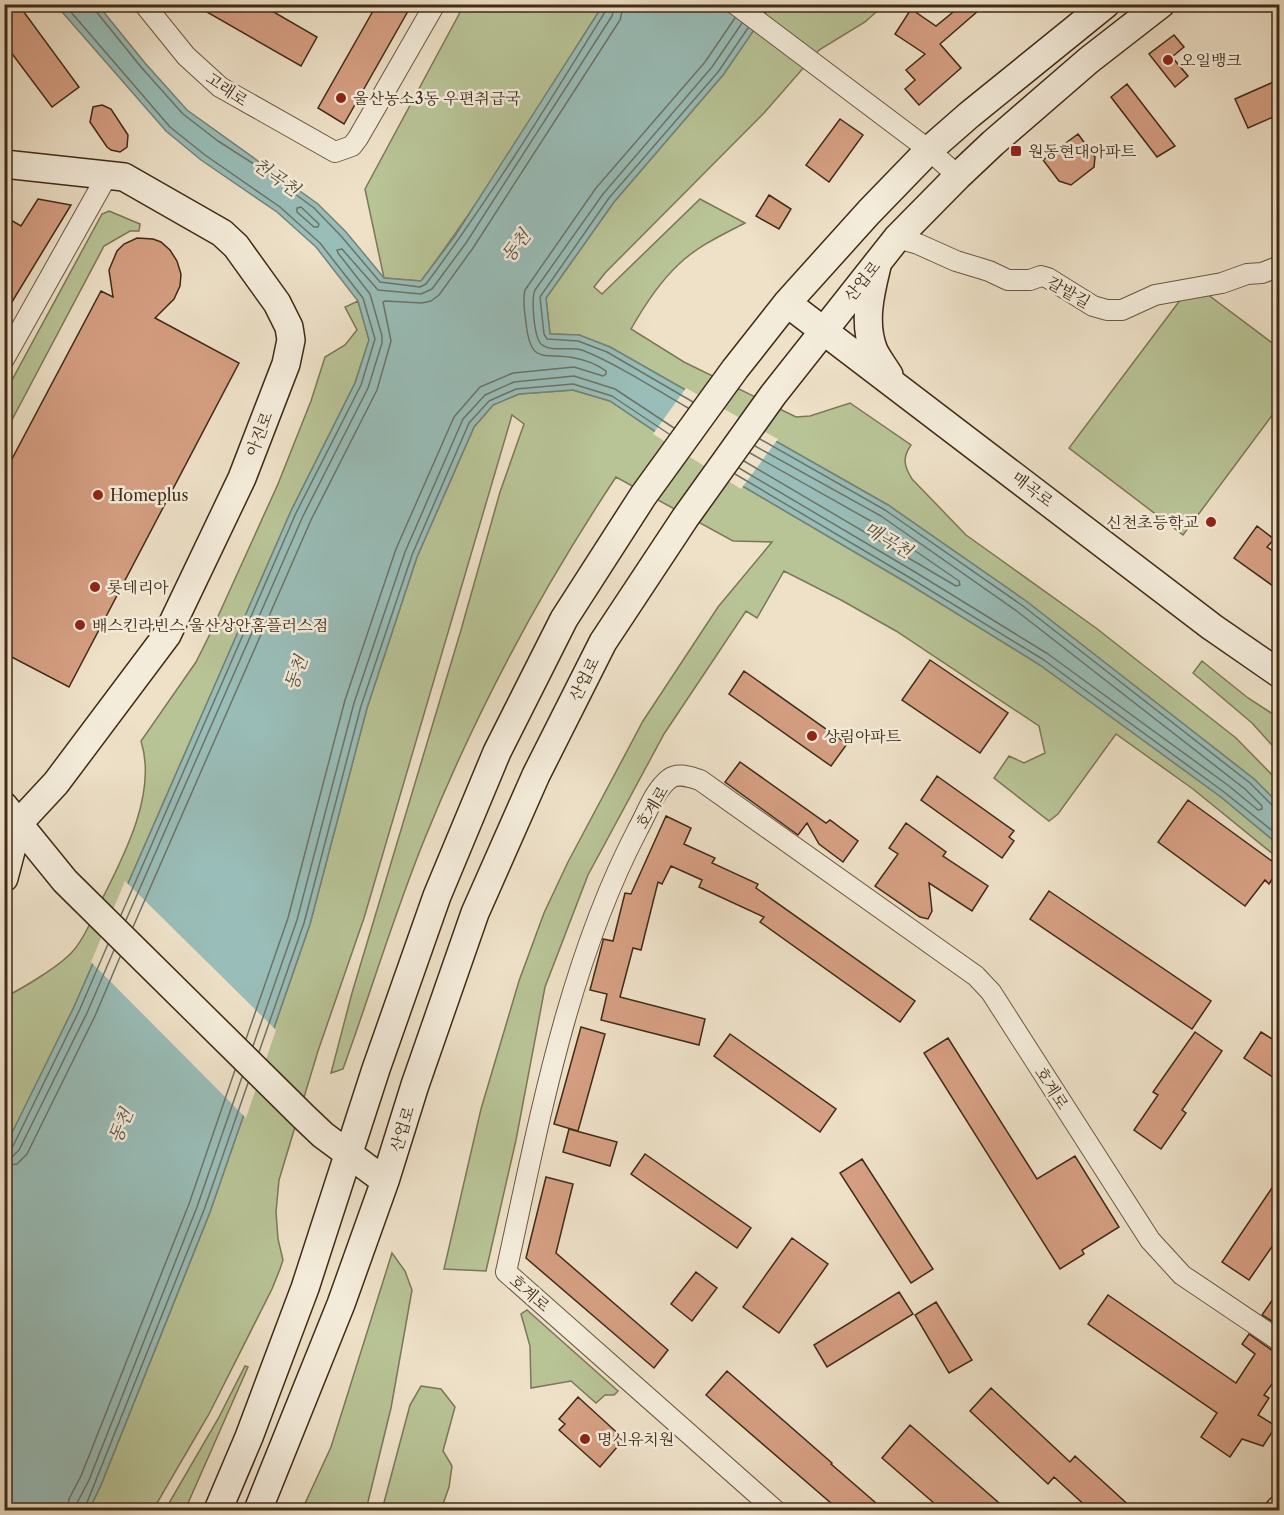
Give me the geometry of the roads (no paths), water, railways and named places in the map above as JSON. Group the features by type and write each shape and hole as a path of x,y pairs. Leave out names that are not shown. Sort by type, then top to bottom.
{"main road":[{"path":"218,1510 249,1437 305,1288 348,1154 437,896 497,752 564,619 643,496 735,369 788,303 869,212 929,150 1106,4"},
{"name":"산업로","path":"258,1510 341,1304 475,913 536,775 603,642 685,518 773,395 897,238 958,176 1089,60 1161,4"},
{"name":"아진로","path":"4,164 108,174 130,179 230,240 285,315 289,327 290,351 233,498 177,619 56,783 9,823"},
{"path":"878,261 869,298 869,330 874,351 895,384"},
{"name":"매곡로","path":"788,303 1212,627 1280,674"},
{"path":"4,878 9,823"},
{"path":"9,823 323,1136 385,1181"}],"street":[{"name":"고래로","path":"144,4 186,56 220,87 335,152 352,146 358,138 435,4"},
{"path":"735,4 929,150 958,176"},
{"path":"4,358 108,174"},
{"name":"갈밭길","path":"897,238 918,244 1008,280 1030,280 1041,276 1048,278 1093,306 1107,310 1122,310 1155,295 1222,283 1280,266"},
{"name":"호계로","path":"775,1510 506,1272 576,978 630,844 658,791 671,778 685,775 700,780 976,976 991,992 1150,1240 1164,1258 1182,1275 1280,1341"}],"water":[{"path":"56,5 98,5 187,110 318,204 346,232 384,278 421,281 455,236 603,5 771,5 723,75 614,202 546,298 550,334 579,335 610,347 888,505 1026,601 1254,779 1279,804 1279,845 1221,797 1040,665 909,584 690,455 610,401 573,390 519,394 493,405 474,427 417,557 367,708 310,924 210,1212 101,1485 89,1510 5,1510 4,1149 74,1007 291,511 355,383 369,340 358,301 316,247 277,212 201,160 166,131"}],"place":[{"name":"오일뱅크","path":"1168,60"},
{"name":"울산농소3동 우편취급국","path":"341,98"},
{"name":"원동현대아파트","path":"1016,151"},
{"name":"Homeplus","path":"98,495"},
{"name":"신천초등학교","path":"1211,522"},
{"name":"롯데리아","path":"95,587"},
{"name":"배스킨라빈스 울산상안홈플러스점","path":"80,625"},
{"name":"상림아파트","path":"812,736"},
{"name":"명신유치원","path":"585,1439"}],"water label":[{"name":"천곡천","path":"276,177"},
{"name":"동천","path":"516,246"},
{"name":"매곡천","path":"888,540"},
{"name":"동천","path":"296,673"},
{"name":"동천","path":"121,1126"}]}
